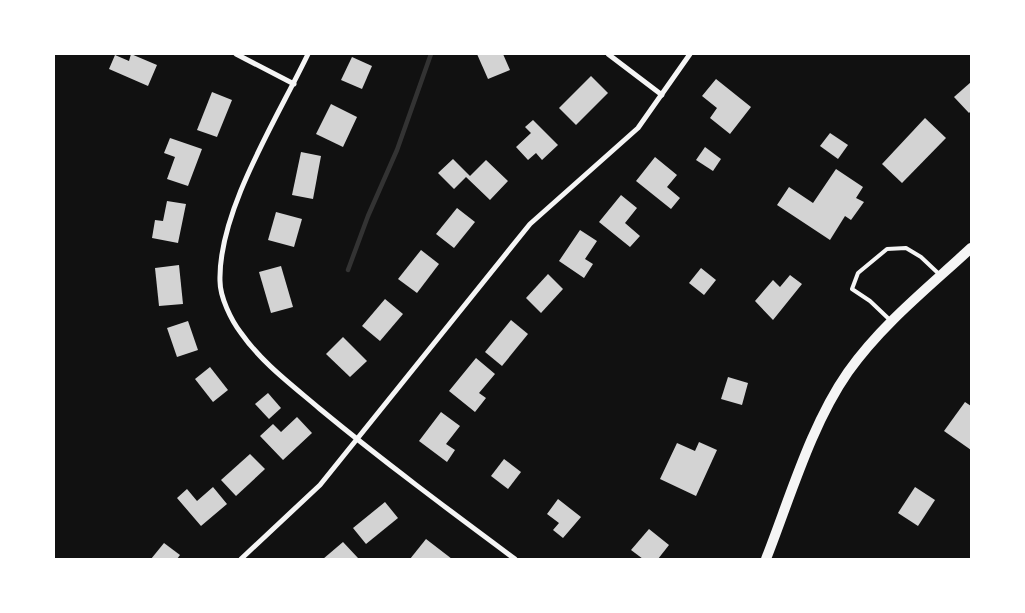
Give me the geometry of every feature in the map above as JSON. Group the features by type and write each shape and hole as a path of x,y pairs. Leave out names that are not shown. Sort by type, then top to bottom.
{"main road":[{"path":"766,559 808,451 834,396 848,372 891,322 971,248"}],"street":[{"path":"236,54 294,84"},
{"path":"308,54 239,194 222,253 220,283 226,306 240,332 262,358 358,440 515,559"},
{"path":"608,54 662,95"},
{"path":"241,559 320,485 530,224 638,128 690,54"}],"lane":[{"path":"891,322 870,301 852,289 858,273 887,249 906,248 921,257 940,276"}],"building":[{"path":"131,54 157,65 148,86 109,69 115,55 129,61"},
{"path":"477,54 503,54 510,70 488,79"},
{"path":"352,57 372,66 362,89 341,80"},
{"path":"591,76 608,93 576,125 559,108"},
{"path":"716,79 751,107 730,134 710,118 717,108 702,96"},
{"path":"971,82 971,111 969,113 954,97"},
{"path":"212,92 232,100 217,137 197,130"},
{"path":"331,104 357,117 343,147 316,134"},
{"path":"925,118 946,138 902,183 882,164"},
{"path":"533,120 558,145 542,160 536,153 528,160 516,147 531,133 525,127"},
{"path":"830,133 848,145 838,159 820,146"},
{"path":"170,138 202,149 188,186 167,179 175,157 164,153"},
{"path":"705,147 721,159 713,171 696,160"},
{"path":"301,152 321,156 313,199 292,195"},
{"path":"655,157 677,175 667,187 680,198 671,209 636,181"},
{"path":"453,159 470,176 486,160 508,181 490,200 466,177 454,189 438,173"},
{"path":"836,169 863,187 856,198 864,202 851,220 845,216 830,240 777,205 789,187 813,203"},
{"path":"621,195 637,208 625,223 640,236 630,247 599,222"},
{"path":"167,201 186,204 178,243 152,238 155,220 163,221"},
{"path":"457,208 475,222 454,248 436,234"},
{"path":"276,212 302,219 294,247 268,240"},
{"path":"580,230 597,241 585,259 593,264 584,278 559,261"},
{"path":"421,250 439,264 417,293 398,279"},
{"path":"179,265 183,304 159,306 155,268"},
{"path":"281,266 293,307 271,313 259,272"},
{"path":"701,268 716,280 704,295 689,283"},
{"path":"548,274 563,289 541,313 526,298"},
{"path":"790,275 802,284 773,320 755,301 773,280 780,287"},
{"path":"385,299 403,314 380,341 362,326"},
{"path":"511,320 528,334 502,366 485,352"},
{"path":"188,321 198,350 177,357 167,328"},
{"path":"343,337 367,361 350,377 326,354"},
{"path":"476,358 495,374 479,393 486,398 475,412 449,391"},
{"path":"210,367 228,390 213,402 195,379"},
{"path":"728,377 748,383 742,405 721,399"},
{"path":"268,393 281,408 269,419 255,404"},
{"path":"965,402 971,406 971,450 944,431"},
{"path":"441,412 460,426 446,444 455,450 447,462 419,441"},
{"path":"297,417 312,433 283,460 260,436 273,424 281,432"},
{"path":"699,442 717,450 696,496 660,479 677,443 695,451"},
{"path":"250,454 265,469 236,496 221,480"},
{"path":"504,459 521,472 508,489 491,476"},
{"path":"213,487 227,504 201,526 177,498 187,489 197,501"},
{"path":"915,487 935,500 918,526 898,513"},
{"path":"558,499 581,517 563,538 553,530 559,523 547,514"},
{"path":"385,502 398,518 366,544 353,528"},
{"path":"649,529 669,545 658,559 643,559 631,550"},
{"path":"426,539 452,559 410,559"},
{"path":"343,542 358,558 323,559"},
{"path":"164,543 180,555 177,559 151,559"}],"waterway":[{"path":"348,270 368,216 397,150 431,54"}]}
